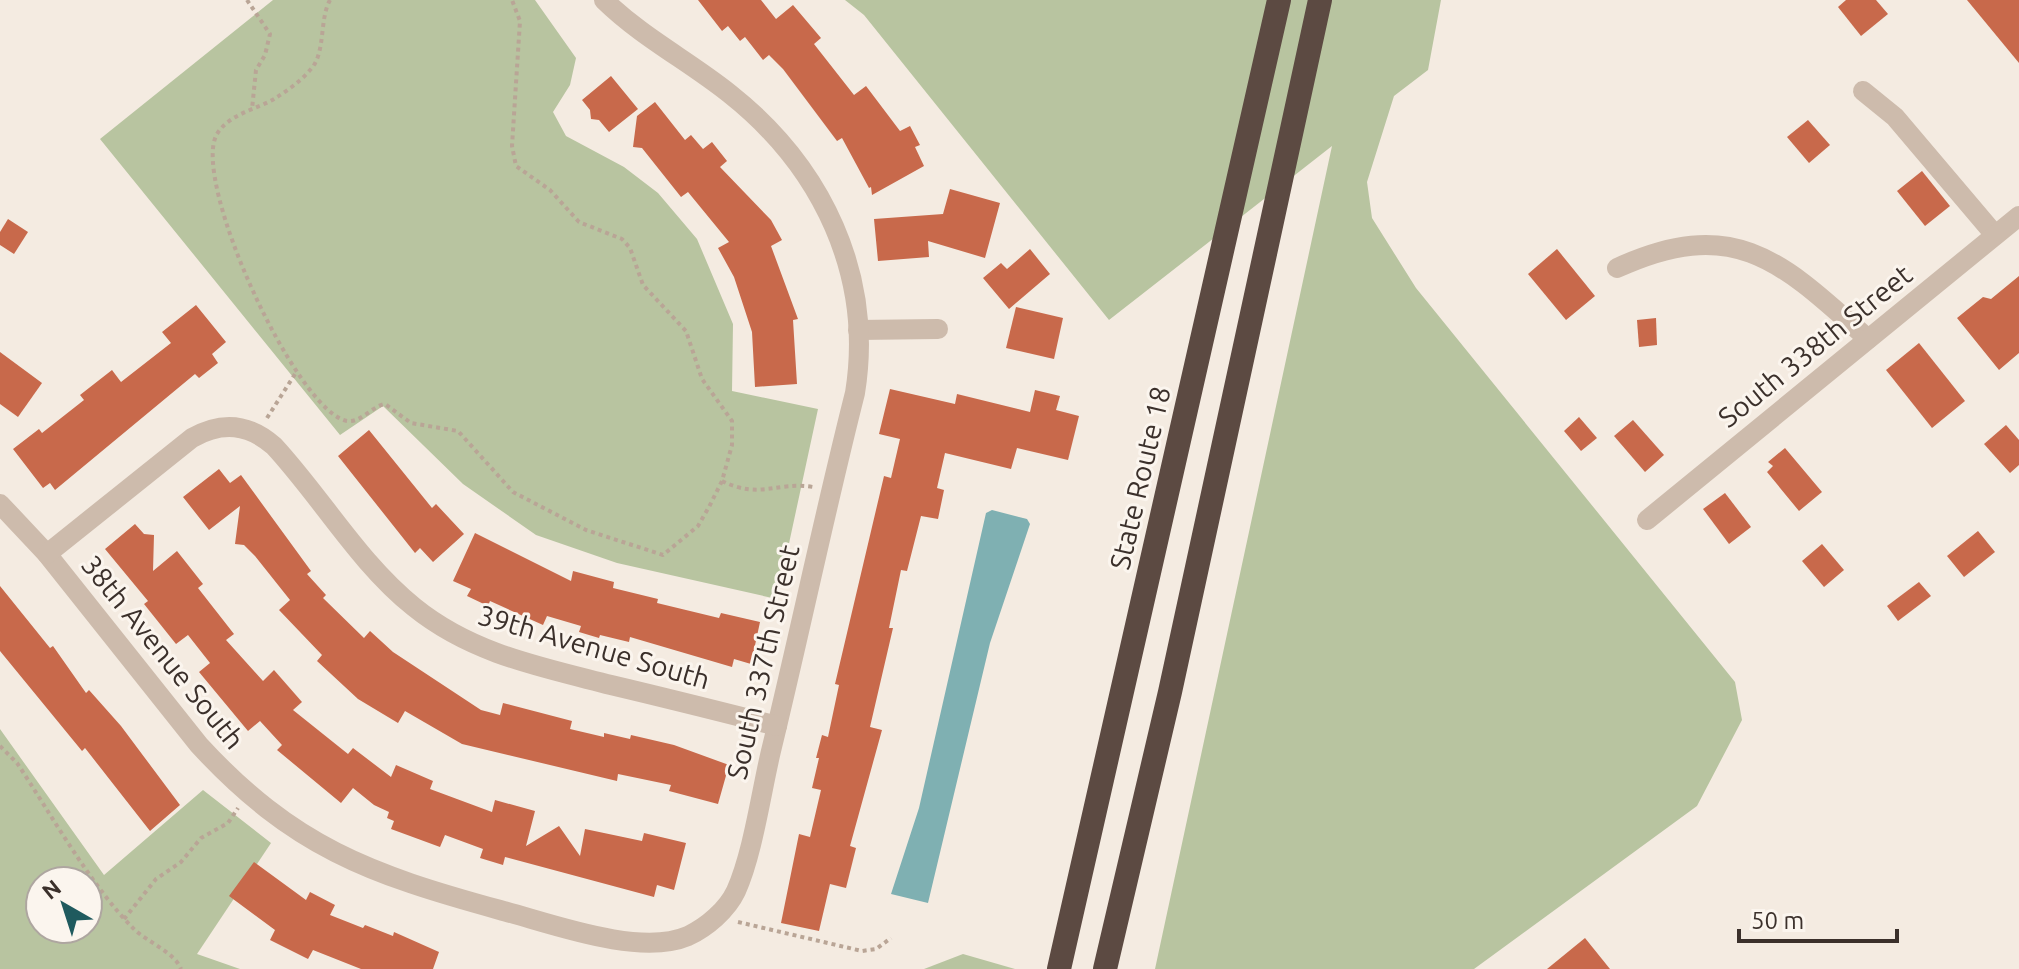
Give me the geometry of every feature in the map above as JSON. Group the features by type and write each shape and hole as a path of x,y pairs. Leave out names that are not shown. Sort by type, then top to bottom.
{"highway":[{"name":"State Route 18","path":"1059,969 1279,0"},
{"path":"1105,969 1170,692 1320,0"}],"street":[{"name":"South 337th Street","path":"604,0 650,41 745,106 798,161 818,190 834,224 851,285 861,356 855,393 737,888 708,923"},
{"path":"1863,91 1895,117 1995,235"},
{"name":"South 338th Street","path":"1647,520 2019,216"},
{"path":"1617,268 1639,258 1697,243 1757,254 1780,265 1868,339"},
{"path":"858,330 938,329"},
{"path":"47,554 203,432 225,426 257,433"},
{"name":"39th Avenue South","path":"257,433 287,460 382,576 413,607 457,637 506,658 777,726"},
{"name":"38th Avenue South","path":"0,504 47,554 178,722 249,793 298,833 354,863 407,884 552,924 639,942 672,941 708,923"}],"path":[{"path":"247,0 270,34 265,55 256,70 252,109"},
{"path":"330,0 323,12 315,65 300,81 230,120 217,134 211,153 214,180 232,244 297,371 332,414 348,421 385,404 411,423 458,431 513,492 586,530 663,555 698,526 722,481 732,445 732,421 702,379 686,331 643,285 630,248 622,239 579,222 550,190 516,166 512,146 520,21 512,0"},
{"path":"257,433 297,371"},
{"path":"722,481 758,492 786,486 832,490"},
{"path":"0,746 17,763 124,919 151,944 178,961 181,969"},
{"path":"124,919 156,879 181,862 201,838 228,823 249,793"},
{"path":"708,923 862,951 876,949 891,938"}],"green space":[{"path":"273,0 535,0 576,58 570,85 553,112 566,136 624,167 658,193 697,239 733,324 732,391 818,409 777,599 617,563 536,535 463,484 383,406 340,435 100,139"},
{"path":"845,0 1441,0 1428,70 1394,96 1367,182 1372,218 1416,288 1735,682 1742,720 1697,806 1474,969 1155,969 1332,146 1109,320 864,15"},
{"path":"0,729 97,865 24,865 24,945 104,945 104,875 203,790 271,843 197,954 240,969 0,969"},
{"path":"963,954 1015,969 924,969"}],"water":[{"path":"992,510 1027,519 1030,524 990,643 928,903 891,894 919,808 986,513"}],"building":[{"path":"698,0 761,0 776,19 793,5 821,38 814,44 854,95 866,86 900,131 910,126 920,145 915,147 924,166 872,195 871,187 842,138 837,141 783,69 769,55 763,60 745,37 740,41 728,26 722,31"},
{"path":"1846,0 1876,0 1888,14 1861,36 1838,7"},
{"path":"1967,0 2019,0 2019,63"},
{"path":"611,76 638,109 609,132 599,120 591,119 590,110 582,100"},
{"path":"655,102 685,140 691,135 703,149 712,142 727,161 720,167 771,220 782,240 771,246 798,319 793,320 797,384 755,387 752,332 734,277 718,248 729,242 688,192 681,197 642,148 633,147 637,116"},
{"path":"1808,120 1830,145 1809,163 1787,137"},
{"path":"1922,171 1950,206 1925,226 1897,191"},
{"path":"950,189 1000,203 985,258 928,241 929,257 878,261 874,219 943,214"},
{"path":"8,219 28,232 14,254 0,245 0,232"},
{"path":"1030,249 1050,274 1009,309 983,278 1001,263 1007,269"},
{"path":"1557,249 1595,296 1566,320 1528,274"},
{"path":"2019,276 2019,353 1999,370 1957,318 1983,297 1991,299"},
{"path":"196,305 226,342 212,354 218,363 199,378 195,374 55,490 50,483 43,488 13,449 39,429 42,433 84,400 80,395 112,370 121,382 171,343 162,332"},
{"path":"1016,307 1063,318 1054,359 1006,348"},
{"path":"1656,318 1657,345 1639,347 1637,320"},
{"path":"1919,343 1965,401 1932,428 1886,370"},
{"path":"0,352 42,383 18,417 0,404"},
{"path":"890,389 955,404 957,394 1030,412 1035,390 1060,396 1056,410 1079,416 1068,460 1017,448 1011,469 945,453 937,488 944,490 938,519 921,516 907,571 901,570 889,628 893,628 870,727 882,730 850,846 856,848 846,888 830,884 819,931 781,923 799,834 810,837 821,790 812,788 819,758 816,758 822,735 828,737 839,685 835,684 884,476 891,478 900,439 879,434"},
{"path":"1579,417 1597,438 1581,451 1564,431"},
{"path":"1633,420 1664,455 1645,472 1614,436"},
{"path":"2006,425 2019,440 2019,465 2010,473 1984,444"},
{"path":"369,430 432,508 436,504 464,534 433,562 420,548 415,553 338,456"},
{"path":"1785,448 1822,492 1799,511 1767,472 1773,466 1768,462"},
{"path":"219,469 230,483 241,475 311,571 307,574 326,595 323,598 364,638 370,631 393,652 481,710 500,715 503,703 572,721 570,729 604,737 604,733 630,739 631,735 674,745 729,765 718,804 669,791 671,785 618,774 617,781 462,744 405,711 398,723 358,699 317,661 322,655 279,610 290,600 255,556 244,545 235,544 240,506 209,530 183,497"},
{"path":"1725,493 1751,527 1729,544 1703,509"},
{"path":"135,524 144,534 154,535 153,571 177,551 203,584 198,588 234,634 226,640 263,681 274,670 302,702 293,710 348,754 353,748 391,777 396,765 433,781 430,789 492,812 495,800 535,811 526,846 559,826 580,856 585,829 642,841 644,833 686,843 674,890 657,885 654,897 505,857 503,865 480,858 483,849 445,835 440,847 391,829 394,821 387,818 389,812 374,805 353,788 341,803 277,750 282,745 260,721 248,731 199,672 210,663 188,635 176,644 144,604 148,601 105,549"},
{"path":"1978,531 1995,552 1964,577 1947,556"},
{"path":"475,533 571,581 573,571 614,582 613,588 658,599 657,603 719,618 721,613 760,622 751,664 734,659 732,667 630,637 629,642 600,635 599,638 579,632 581,626 547,616 543,625 490,601 488,606 467,596 471,589 453,581"},
{"path":"1822,544 1844,570 1824,587 1802,561"},
{"path":"1919,582 1931,596 1898,621 1887,606"},
{"path":"0,586 50,648 53,646 86,693 89,690 121,726 180,805 150,831 85,748 82,751 0,651"},
{"path":"254,862 306,900 310,892 335,905 330,915 393,936 394,932 439,952 433,969 361,969 313,950 308,959 270,940 275,930 229,896"},
{"path":"1585,938 1610,969 1547,969"}]}
